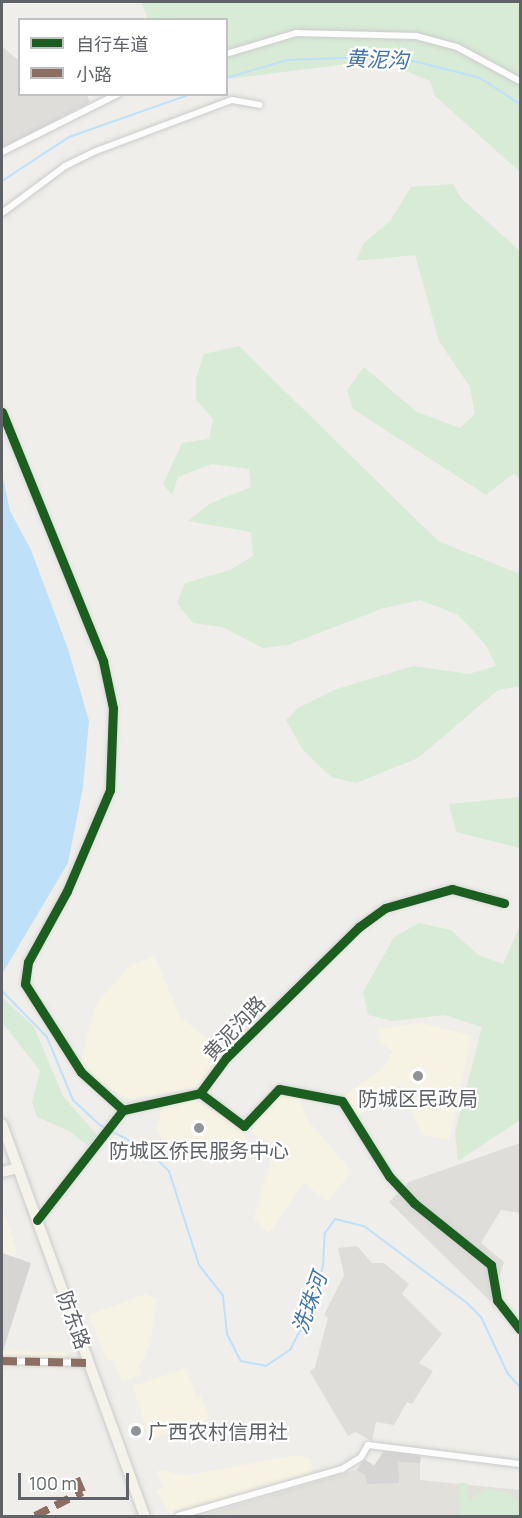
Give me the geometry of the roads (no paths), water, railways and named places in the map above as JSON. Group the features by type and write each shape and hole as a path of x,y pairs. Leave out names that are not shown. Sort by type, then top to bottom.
{"main road":[{"name":"防东路","path":"2,1124 145,1516"},
{"path":"2,1172 18,1168"}],"street":[{"path":"228,53 296,33 416,36 457,47 520,81"},
{"path":"2,152 114,96"},
{"path":"2,213 65,166 96,151 232,100 260,105"},
{"path":"2,412 103,661 113,708 110,790 67,891 28,962 25,984 81,1072 123,1110"},
{"name":"黄泥沟路","path":"200,1093 226,1058 301,984 385,908 452,889 504,903"},
{"path":"37,1220 123,1110 200,1093 244,1126 279,1089 342,1101 389,1176 414,1203 491,1265 497,1300 520,1329"},
{"path":"2,1361 89,1363"},
{"path":"178,1516 342,1469 361,1457 368,1445 520,1464"}],"water":[{"path":"2,473 10,511 31,550 68,649 89,721 83,787 68,863 2,974"}],"waterway":[{"name":"黄泥沟","path":"228,77 287,60 394,56 480,78 520,104"},
{"name":"黄泥沟","path":"2,181 69,137 185,96"},
{"name":"洗珠河","path":"2,991 47,1037 73,1100 100,1125 147,1150 169,1171 199,1265 223,1296 227,1334 241,1361 266,1366 290,1350 309,1313 323,1266 325,1233 335,1219 364,1226 467,1303 481,1317 508,1374 520,1387"}],"place":[{"name":"防城区民政局","path":"418,1076"},
{"name":"防城区侨民服务中心","path":"199,1128"},
{"name":"广西农村信用社","path":"136,1431"}]}
